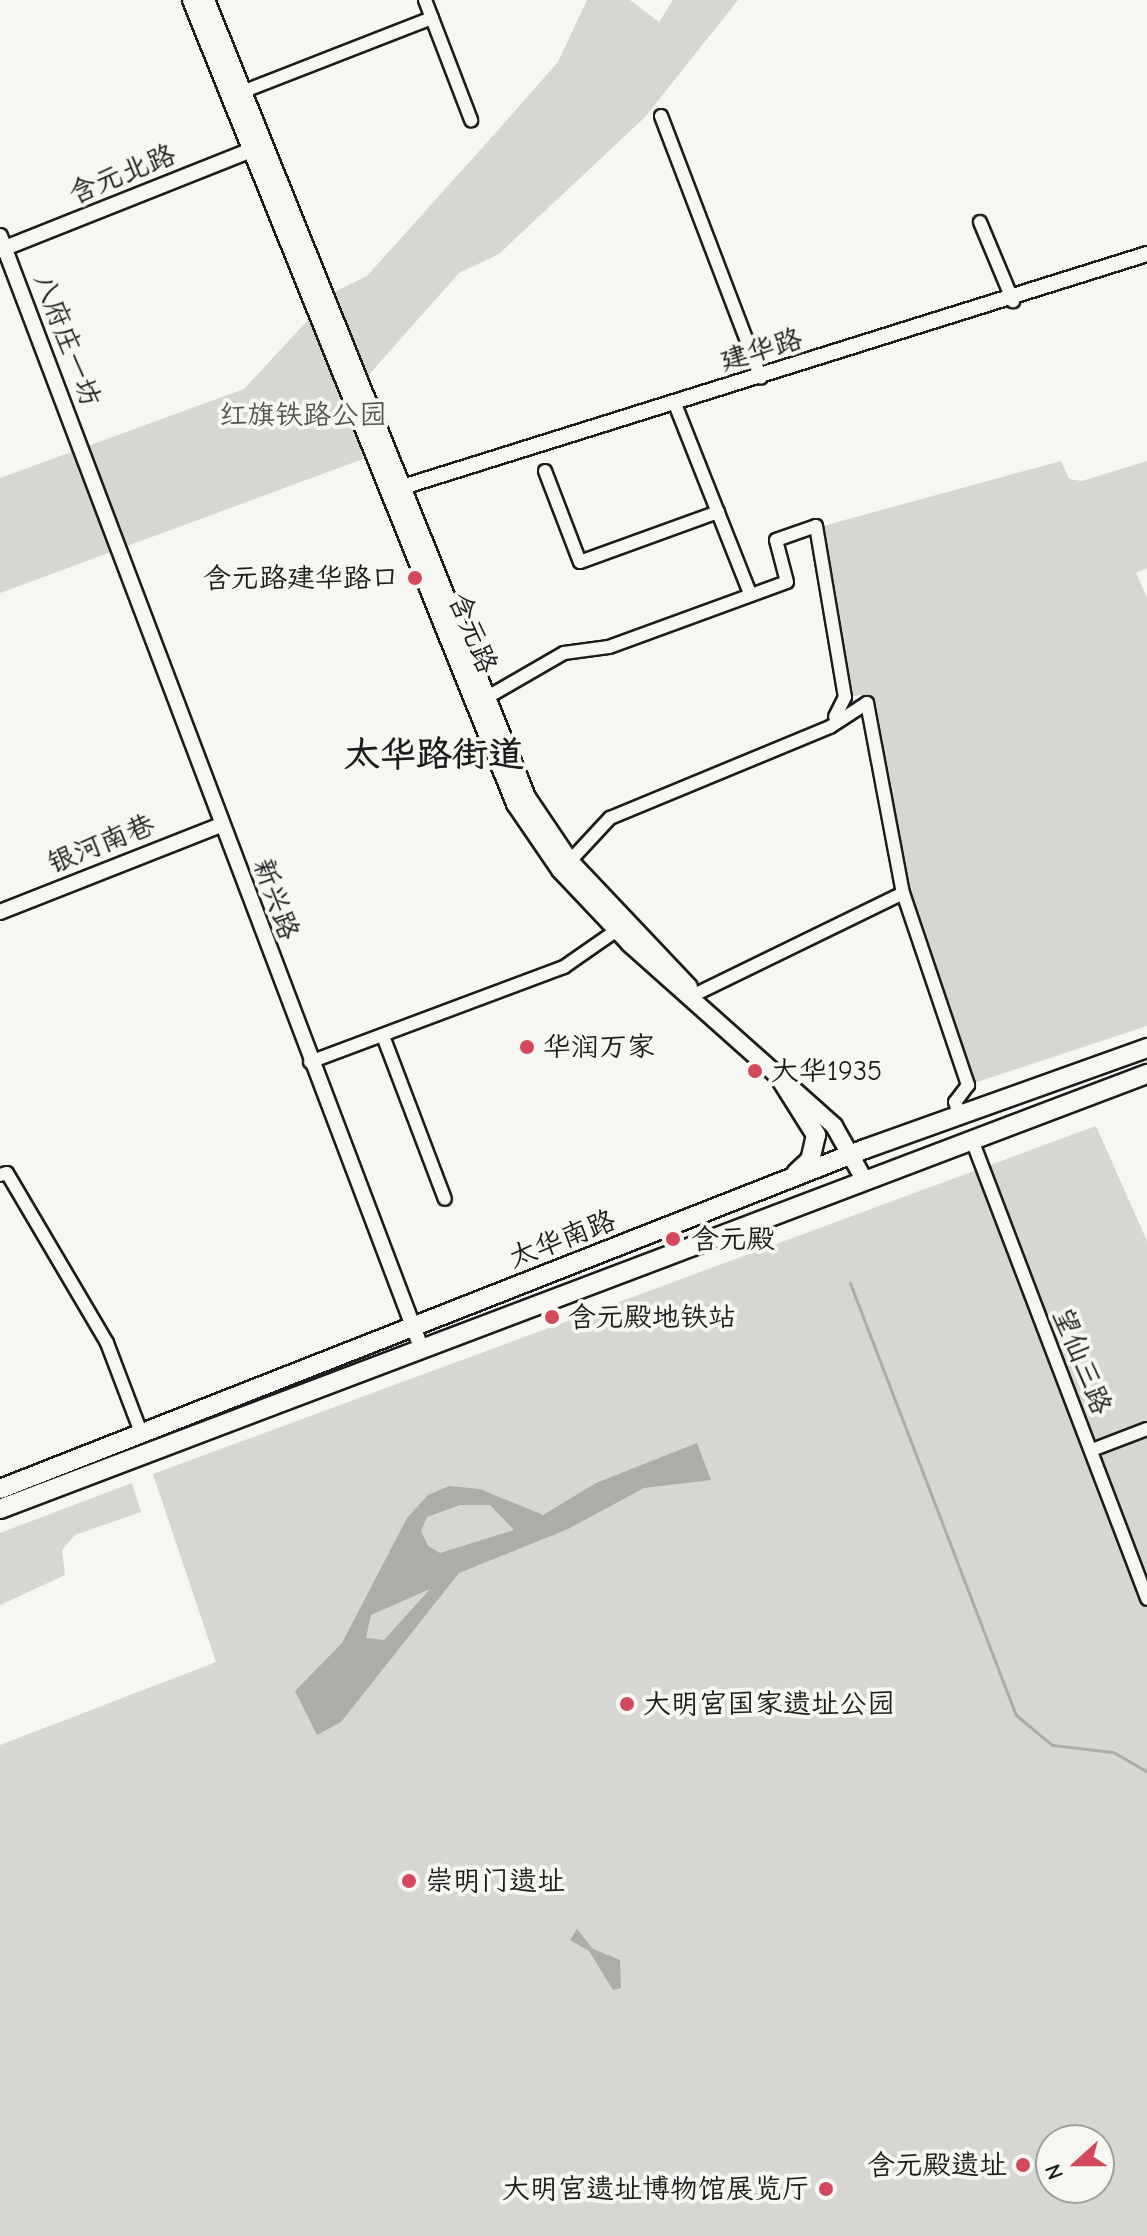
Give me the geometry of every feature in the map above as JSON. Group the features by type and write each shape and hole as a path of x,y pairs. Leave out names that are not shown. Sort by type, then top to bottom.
{"main road":[{"name":"含元路","path":"191,0 256,148 395,490 515,804 560,870 617,930 860,1151"},
{"name":"含元路","path":"206,0 242,92 256,148"},
{"name":"含元路","path":"395,490 527,797 570,861 696,994 841,1119 860,1151 870,1179"},
{"name":"太华南路","path":"0,1489 860,1151 1147,1048"},
{"name":"太华南路","path":"0,1509 1147,1074"},
{"path":"782,1081 816,1135 810,1160 784,1182"}],"street":[{"path":"425,0 471,120"},
{"path":"242,92 432,18"},
{"path":"661,116 761,378"},
{"name":"含元北路","path":"2,245 256,148"},
{"path":"980,222 1013,301"},
{"name":"八府庄一坊","path":"2,245 85,463"},
{"name":"建华路","path":"395,490 1013,301 1147,254"},
{"path":"675,404 750,593"},
{"name":"新兴路","path":"85,463 310,1062 422,1350"},
{"path":"545,471 580,562 718,512"},
{"path":"486,698 564,653 609,647 787,582 776,540 816,526 845,697 830,727"},
{"path":"570,861 610,818 830,727 846,710 867,703 903,893 968,1085 955,1102 960,1116"},
{"name":"银河南巷","path":"0,912 221,825"},
{"path":"696,994 903,893"},
{"path":"310,1062 588,956 617,930"},
{"path":"383,1036 445,1199"},
{"name":"望仙三路","path":"972,1140 1147,1599"},
{"path":"0,1175 7,1173 107,1343 142,1435"},
{"path":"1092,1450 1147,1429"}],"green space":[{"name":"红旗铁路公园","path":"587,0 630,0 659,22 673,0 738,0 645,117 499,254 459,273 366,378 363,459 0,593 0,478 244,389 334,292 367,276 499,129 558,62"},
{"path":"1061,461 1069,479 1082,481 1147,461 1147,568 1136,573 1147,597 1147,1026 971,1084 910,894 870,694 848,697 820,540 823,526"},
{"name":"大明宫国家遗址公园","path":"1096,1126 1147,1241 1147,2236 0,2236 0,1745 216,1662 153,1474"},
{"path":"132,1483 141,1512 75,1535 62,1550 65,1575 0,1605 0,1533"}],"shaded area":[{"path":"697,1443 711,1480 644,1488 568,1529 459,1573 341,1722 317,1735 295,1691 342,1643 407,1518 428,1495 449,1486 480,1489 543,1515 596,1483","holes":["460,1505 490,1505 514,1530 440,1553 428,1546 421,1531 427,1517","430,1589 384,1640 366,1638 371,1615"]},
{"path":"577,1929 593,1949 620,1960 621,1988 613,1990 589,1951 570,1940"}],"waterway":[{"path":"850,1283 1016,1715 1052,1745 1113,1752 1147,1772"}],"place":[{"name":"含元路建华路口","path":"415,578"},
{"name":"华润万家","path":"527,1047"},
{"name":"大华1935","path":"755,1071"},
{"name":"含元殿","path":"673,1239"},
{"name":"含元殿地铁站","path":"552,1317"},
{"name":"大明宫国家遗址公园","path":"627,1704"},
{"name":"崇明门遗址","path":"409,1881"},
{"name":"含元殿遗址","path":"1023,2165"},
{"name":"大明宫遗址博物馆展览厅","path":"826,2189"}],"district":[{"name":"太华路街道","path":"434,755"}]}
